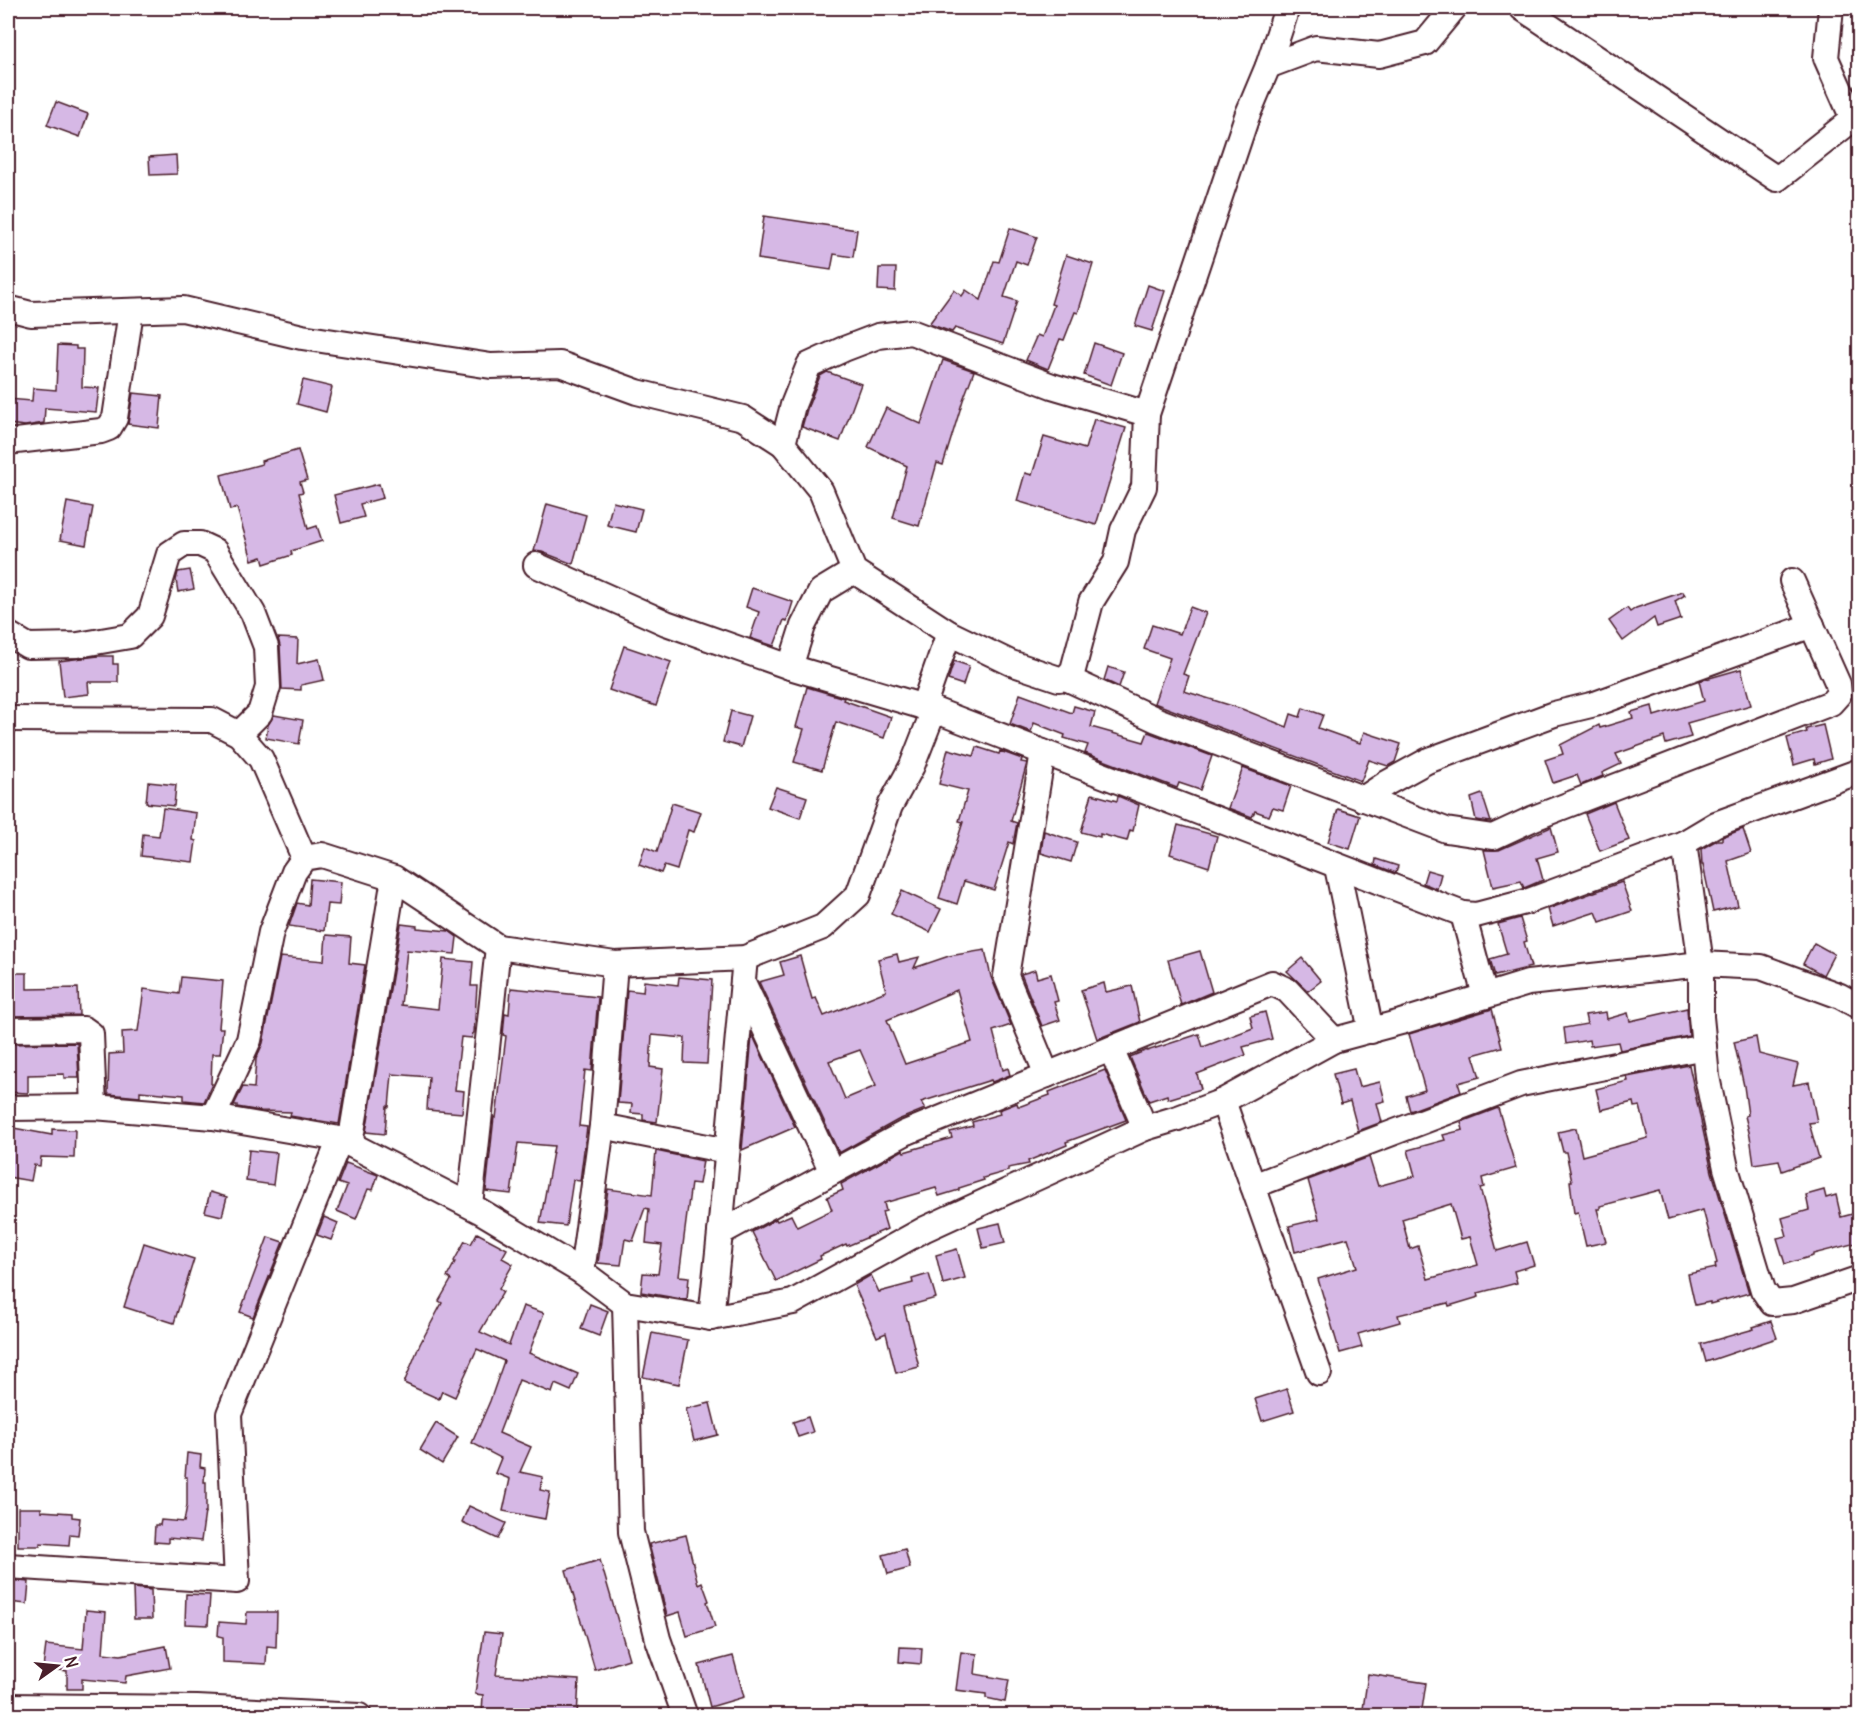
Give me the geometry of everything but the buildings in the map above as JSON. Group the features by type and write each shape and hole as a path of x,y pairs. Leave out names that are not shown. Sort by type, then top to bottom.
{"street":[{"path":"1066,678 1073,670 1091,602 1116,562 1123,530 1144,488 1147,414 1247,116 1268,66 1287,8"},
{"path":"1268,66 1316,48 1379,55 1425,43 1454,8"},
{"path":"1522,8 1777,179 1853,119 1826,58 1831,8"},
{"path":"8,308 31,314 183,309 302,338 491,366 560,364 637,392 743,418 783,444 821,491 854,571 949,633 1011,663 1059,679 1066,678 1156,720 1446,830 1493,837 1534,818 1831,703 1839,694 1838,684 1792,581"},
{"path":"8,442 109,428 115,418 131,311"},
{"path":"783,444 809,365 878,336 911,332 1052,386 1147,414"},
{"path":"8,634 28,646 78,645 130,636 150,616 169,554 184,544 200,544 215,551 253,613 266,647 268,687 260,713 239,734"},
{"path":"536,564 666,623 790,667 929,708 1462,914 1476,915 1529,901 1684,843 1716,824 1860,771"},
{"path":"790,667 803,626 821,591 854,571"},
{"path":"1363,799 1427,761 1554,714 1595,704 1812,625"},
{"path":"213,1117 249,1040 271,932 294,872 304,858 322,855 394,878 498,947 615,963 745,958 823,927 858,895 890,806 912,766 949,633"},
{"path":"8,718 212,720 239,734 261,759 304,858"},
{"path":"1043,752 1006,976 1047,1075"},
{"path":"1684,843 1701,964 1701,1017 1707,1077 1726,1168 1763,1290 1772,1303 1793,1301 1860,1278"},
{"path":"1337,867 1371,1031"},
{"path":"8,1566 237,1581 229,1414 345,1142 394,878"},
{"path":"1462,914 1485,996"},
{"path":"470,1205 498,947"},
{"path":"711,1318 745,958"},
{"path":"582,1272 602,1126 615,963"},
{"path":"8,1108 94,1107 213,1117 345,1142 470,1205 582,1272 626,1304 711,1318 793,1302 925,1229 1145,1128 1223,1101 1334,1040 1528,983 1701,964 1761,967 1840,996 1860,1007"},
{"path":"743,982 832,1172"},
{"path":"720,1233 905,1133 1272,984 1287,990 1334,1040"},
{"path":"8,1029 84,1029 91,1035 94,1107"},
{"path":"1253,1186 1521,1084 1704,1047"},
{"path":"1112,1049 1145,1128"},
{"path":"1223,1101 1319,1373"},
{"path":"602,1126 727,1151"},
{"path":"626,1304 631,1532 658,1639 686,1716"},
{"path":"8,1706 197,1708 359,1716"}]}
